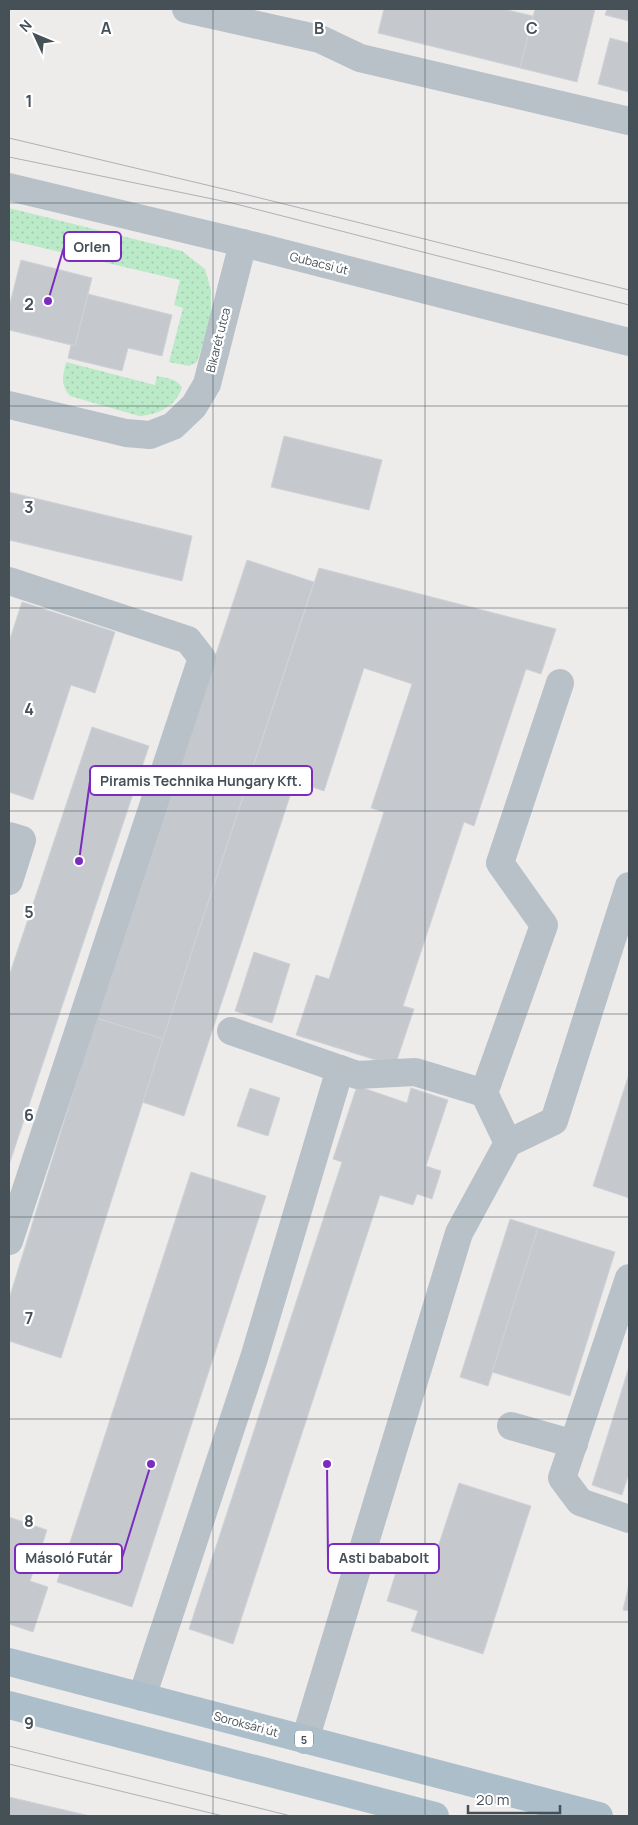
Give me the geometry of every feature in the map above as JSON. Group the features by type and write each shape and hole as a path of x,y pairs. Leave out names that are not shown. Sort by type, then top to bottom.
{"main road":[{"name":"Soroksári út","path":"9,1662 599,1816"},
{"path":"9,1705 435,1816"}],"street":[{"path":"186,9 320,39 360,58 629,121"},
{"name":"Gubacsi út","path":"9,187 243,243 629,342"},
{"name":"Bikarét utca","path":"9,405 126,433 150,435 173,426 194,406 207,384 243,243"},
{"path":"9,581 188,640 202,658 9,1241"},
{"path":"508,1144 484,1093 544,925 500,863 560,683"},
{"path":"9,836 22,840 9,881"},
{"path":"306,1740 459,1233 508,1144 554,1121 629,886"},
{"path":"231,1031 357,1075 415,1072 484,1093"},
{"path":"142,1697 254,1358 340,1069"},
{"path":"629,1278 562,1478 580,1502 629,1519"},
{"path":"511,1426 574,1444"}],"green space":[{"path":"9,208 182,251 205,269 211,290 211,318 197,362 189,366 169,362 183,308 174,305 180,280 9,240"},
{"path":"66,362 155,385 157,376 167,378 174,380 182,387 171,404 153,414 139,416 70,396 65,388 63,376"}],"building":[{"path":"384,9 503,9 533,16 520,68 378,33"},
{"path":"535,9 595,9 577,82 520,68"},
{"path":"607,9 629,9 629,21 605,15"},
{"path":"610,38 629,43 629,92 598,84"},
{"path":"21,260 92,278 75,346 9,330 9,307"},
{"path":"88,294 172,315 162,356 128,348 122,371 68,358 71,345 75,346"},
{"path":"284,436 382,460 369,510 271,487"},
{"path":"9,492 192,536 182,581 9,540"},
{"path":"247,560 314,582 163,1039 96,1018"},
{"path":"319,568 556,629 541,674 526,669 474,826 464,822 403,1006 414,1009 395,1066 296,1035 316,975 329,979 384,812 371,808 412,684 364,668 324,791 295,781 184,1116 142,1102"},
{"path":"22,602 115,632 95,693 71,685 33,800 9,792 9,642"},
{"path":"92,727 149,746 9,1165 9,976"},
{"path":"254,952 290,964 272,1023 235,1011"},
{"path":"96,1018 163,1039 61,1358 9,1341 9,1299"},
{"path":"629,1074 629,1198 593,1186"},
{"path":"357,1086 407,1103 411,1088 448,1100 426,1166 441,1171 432,1199 417,1194 413,1205 380,1195 233,1644 189,1629 342,1162 333,1159"},
{"path":"250,1088 280,1098 268,1136 237,1126"},
{"path":"191,1172 266,1196 132,1607 57,1582"},
{"path":"510,1219 538,1228 488,1386 460,1377"},
{"path":"538,1228 615,1252 570,1396 492,1372"},
{"path":"629,1367 629,1473 622,1495 592,1485"},
{"path":"459,1483 531,1506 483,1654 411,1631 418,1611 387,1601 405,1543 436,1553"},
{"path":"9,1517 47,1530 30,1581 48,1587 33,1632 9,1624"},
{"path":"629,1584 629,1611 623,1610"},
{"path":"9,1797 90,1816 9,1816"}],"tram line":[{"path":"9,138 232,191 629,290"},
{"path":"9,157 232,203 629,305"},
{"path":"9,1746 291,1816"},
{"path":"9,1764 223,1816"}],"place":[{"name":"Orlen","path":"48,301"},
{"name":"Piramis Technika Hungary Kft.","path":"79,861"},
{"name":"Másoló Futár","path":"151,1464"},
{"name":"Asti bababolt","path":"327,1464"}]}
